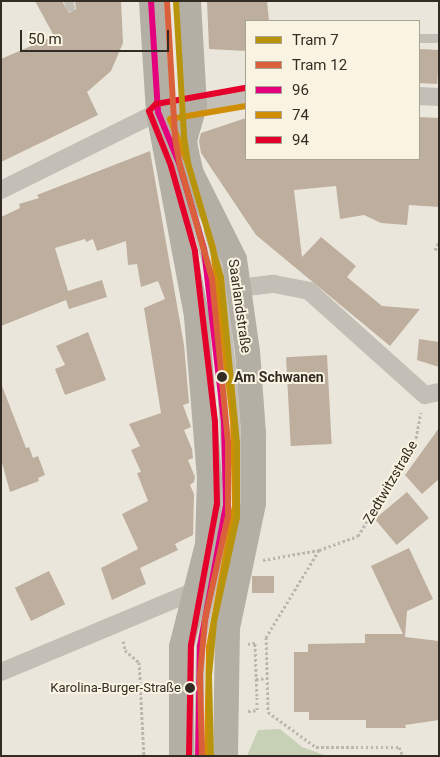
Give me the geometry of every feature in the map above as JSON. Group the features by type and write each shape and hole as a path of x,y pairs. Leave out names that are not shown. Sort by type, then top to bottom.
{"street":[{"name":"Saarlandstraße","path":"151,1 158,112 183,235 204,392 210,516 227,627 225,756"},
{"name":"Saarlandstraße","path":"181,756 179,664 253,503 255,478 249,375 239,288 231,250 191,173 184,140 194,104 188,1"},
{"path":"420,96 439,97"},
{"path":"1,190 158,112 194,104 245,97"},
{"path":"239,288 274,284 309,291 432,394"},
{"path":"1,672 220,578"}],"lane":[{"path":"420,38 439,38"},
{"path":"191,173 216,255 226,308 239,482 220,578 200,646 198,756"}],"path":[{"path":"435,250 439,242"},
{"name":"Zedtwitzstraße","path":"220,578 319,550 358,536 415,443 432,394"},
{"path":"319,550 266,637 268,712 303,740 316,747 399,747 403,756"},
{"path":"119,622 125,650 139,662 144,756"},
{"path":"255,643 257,710"},
{"path":"256,679 267,678"}],"green space":[{"path":"280,729 302,747 327,756 247,756 258,730"}],"building":[{"path":"35,1 62,1 69,13 76,9 75,1 121,1 123,43 111,71 87,92 98,115 1,162 1,59 54,36"},
{"path":"207,1 267,1 269,20 245,20 245,51 209,49"},
{"path":"420,49 439,50 437,84 420,83"},
{"path":"420,117 439,118 439,207 409,205 407,225 381,223 364,215 340,219 336,186 294,190 302,257 321,237 356,266 347,277 382,306 420,309 390,346 256,235 201,153 199,141 201,133 245,118 245,160 420,160"},
{"path":"150,151 184,345 189,403 183,405 191,427 184,430 192,449 193,458 188,460 195,477 194,482 190,485 194,494 193,535 175,544 178,550 140,568 146,584 112,600 101,568 138,549 122,514 148,501 137,473 141,472 131,450 140,446 129,424 161,413 144,308 165,299 158,281 141,287 137,264 128,265 126,241 97,251 93,239 86,242 85,239 55,248 68,291 102,280 107,297 69,309 66,300 1,326 1,217 20,208 19,204 39,198 37,195"},
{"path":"88,332 106,380 65,395 55,369 65,365 56,346"},
{"path":"419,339 439,342 439,367 417,360"},
{"path":"327,355 332,444 291,446 286,357"},
{"path":"2,386 26,448 29,447 33,458 38,456 45,475 38,478 39,481 10,492 1,459"},
{"path":"439,428 439,479 422,494 405,475"},
{"path":"407,492 429,518 397,545 375,519"},
{"path":"409,548 433,599 407,611 405,637 439,641 439,720 405,725 406,728 366,728 366,720 309,720 309,712 294,712 294,652 308,652 308,644 365,643 365,634 403,634 371,566"},
{"path":"49,571 65,604 31,621 15,588"},
{"path":"252,576 274,576 274,593 252,593"}],"tram line":[{"name":"7","path":"176,1 184,137 188,163 221,277 237,443 237,517 214,622 209,676 211,756"},
{"name":"12","path":"167,2 175,138 180,165 212,279 228,443 228,516 205,620 200,675 202,756"}],"transit line":[{"name":"96","path":"151,1 158,112 179,163 204,249 224,422 226,505 200,646 198,756"},
{"name":"94","path":"189,756 191,645 217,504 215,422 195,251 171,166 149,111 156,104 245,88"},
{"name":"74","path":"207,756 209,647 235,506 233,421 213,248 187,161 170,119 245,106"}],"place":[{"name":"Am Schwanen","path":"222,377"},
{"name":"Karolina-Burger-Straße","path":"190,688"}]}
